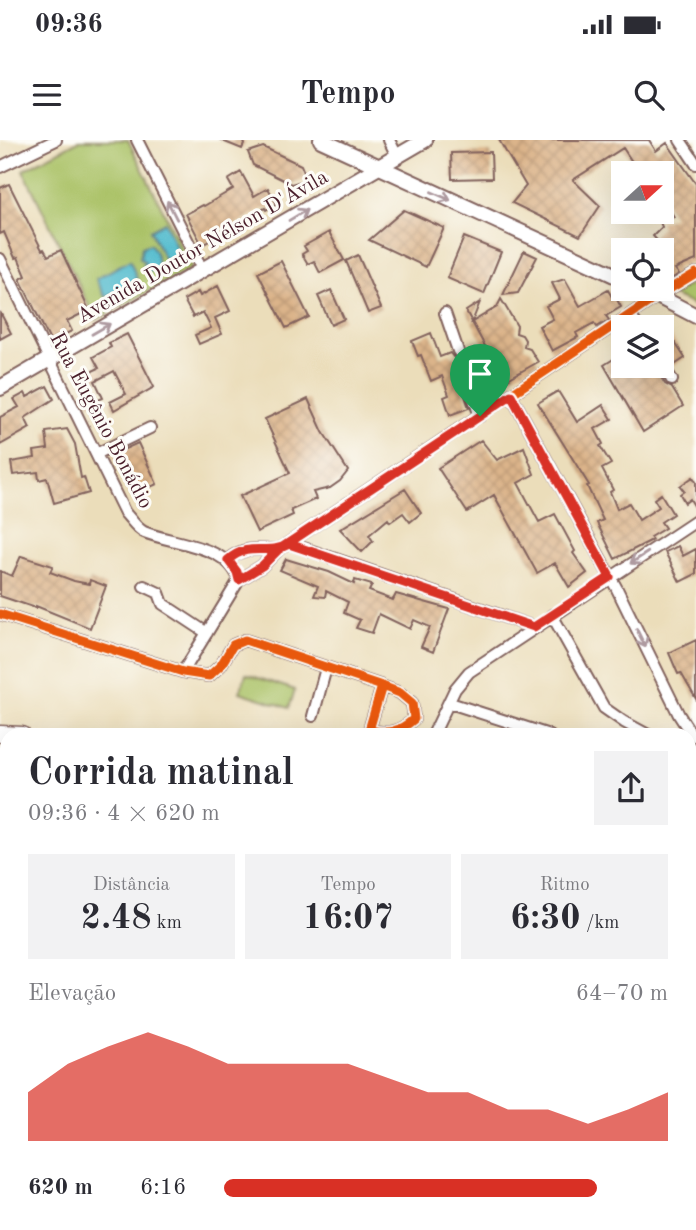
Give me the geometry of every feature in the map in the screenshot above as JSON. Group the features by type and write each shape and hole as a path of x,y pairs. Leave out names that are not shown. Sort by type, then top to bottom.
{"main road":[{"path":"321,140 611,273"},
{"name":"Avenida Doutor Nélson D'Ávila","path":"0,388 425,140"},
{"path":"668,301 696,316"}],"street":[{"path":"0,167 55,140"},
{"path":"137,140 203,271"},
{"path":"389,140 397,156"},
{"path":"680,140 696,164"},
{"name":"Rua Eugênio Bonádio","path":"0,259 125,513 141,532 183,542 228,560"},
{"path":"674,286 696,273"},
{"path":"630,315 651,301"},
{"path":"445,313 457,351"},
{"path":"183,672 239,580 262,566 278,550 611,328"},
{"path":"470,388 480,416"},
{"path":"511,395 610,577 678,715 687,728"},
{"path":"96,454 150,428"},
{"path":"438,728 455,689 469,672 696,521"},
{"path":"289,544 534,627"},
{"path":"239,580 237,572 228,560 239,550 278,550"},
{"path":"144,586 159,593 163,604 207,633"},
{"path":"0,614 183,672 209,676 221,665 233,645 245,640 400,693 412,703 414,719 403,728"},
{"path":"552,615 604,708 635,728"},
{"path":"313,716 326,668"},
{"path":"370,728 382,686"},
{"path":"450,703 527,728"}],"green space":[{"path":"80,140 128,140 192,268 96,320 23,170"},
{"path":"696,281 696,306 674,296 674,293"},
{"path":"246,674 295,690 289,708 240,692"}],"water":[{"path":"165,222 181,258 167,264 150,230"},
{"path":"150,244 156,253 157,263 156,270 148,272 143,267 145,262 140,258 142,247"},
{"path":"130,260 137,279 105,297 96,279"}],"building":[{"path":"220,140 246,140 242,149"},
{"path":"499,140 649,140 656,151 667,143 696,184 696,260 675,269 679,274 674,277 674,238 653,236 662,227 661,224 674,224 674,161 631,161 623,148 573,180 600,206 580,236 512,203 526,186"},
{"path":"263,147 301,165 305,175 302,181 291,184 253,165 248,152"},
{"path":"491,152 492,178 452,179 451,153"},
{"path":"241,172 254,196 268,188 277,204 266,210 265,208 202,245 186,214 233,189 228,180"},
{"path":"9,184 42,250 44,249 48,256 61,250 89,310 67,321 72,331 50,341 20,279 26,276 18,257 15,258 4,232 0,234 0,188"},
{"path":"404,210 444,228 426,267 369,240"},
{"path":"329,232 344,260 320,273 314,261 308,264 302,254 307,251 304,246"},
{"path":"464,237 501,252 484,294 447,278"},
{"path":"524,251 537,257 518,293 503,295"},
{"path":"358,255 381,308 368,313 346,261"},
{"path":"281,261 309,317 286,328 258,273"},
{"path":"565,279 580,306 608,290 611,301 618,301 621,307 606,316 609,320 597,327 594,323 576,333 578,337 552,351 539,326 553,319 546,306 560,299 552,283"},
{"path":"218,286 230,311 215,318 222,334 199,344 195,335 211,328 203,312 193,317 184,300 198,292 200,296"},
{"path":"331,290 344,319 331,325 318,296"},
{"path":"501,299 517,326 516,333 522,335 525,340 524,347 530,349 538,362 499,384 503,390 493,397 484,382 477,385 472,380 467,381 462,387 469,408 450,415 444,397 449,395 442,376 431,381 421,355 418,356 412,341 431,333 440,357 450,353 460,359 465,355 472,376 494,363 466,311 480,302 472,322 497,307"},
{"path":"0,312 11,333 0,339"},
{"path":"127,334 154,387 114,410 110,402 126,394 114,371 95,381 103,398 89,404 85,393 91,391 84,375 99,368 93,357 111,347 109,343"},
{"path":"674,341 685,358 674,365"},
{"path":"611,361 611,377 604,365"},
{"path":"612,378 661,378 672,388 683,406 643,432"},
{"path":"47,386 54,399 25,418 30,428 0,445 0,417 19,407 14,399 25,393 27,397"},
{"path":"558,391 577,422 603,405 612,419 595,429 603,444 600,446 611,464 602,469 613,490 610,492 617,509 629,503 639,520 659,507 654,499 661,494 673,514 661,522 665,528 650,537 652,540 615,559 597,523 603,520 587,486 589,485 538,403"},
{"path":"308,399 323,432 348,471 330,488 313,492 316,499 291,510 293,515 257,532 240,496 290,473 265,419"},
{"path":"67,429 75,444 81,478 84,477 89,493 54,503 47,478 39,480 38,472 13,475 11,462 35,458 34,451 48,449 46,432"},
{"path":"481,440 497,460 524,447 534,474 518,483 539,522 555,514 575,551 573,553 587,573 569,587 555,563 537,573 494,495 467,512 438,468"},
{"path":"138,443 157,484 133,495 114,454"},
{"path":"693,477 696,482 696,509 690,499 685,503 680,494 684,491 680,486"},
{"path":"405,489 421,513 410,522 403,513 390,522 388,519 369,535 373,541 362,552 340,529"},
{"path":"678,546 683,556 696,549 696,574 680,582 665,552"},
{"path":"21,556 53,566 50,572 74,581 89,584 90,580 106,586 90,628 36,606 0,596 0,571 12,576"},
{"path":"286,559 329,572 354,584 355,580 372,585 369,591 393,600 396,594 449,609 433,652 421,647 430,627 414,620 410,629 379,614 372,633 356,628 360,620 344,613 348,602 326,591 325,597 314,596 318,586 280,570"},
{"path":"696,640 696,699 681,673 678,674 669,653"}],"tunnel":[{"path":"458,351 470,388"}],"cycle path":[{"path":"278,550 696,273"},
{"path":"0,614 183,672 209,676 221,665 233,645 245,640 382,686"},
{"path":"382,686 400,693 412,703 414,719 400,728"},
{"path":"370,728 382,686"}],"route":[{"path":"480,416 278,550 262,566 239,580 237,572 228,560 239,550 278,550 289,544 534,627 610,577 511,395 480,416"}]}
